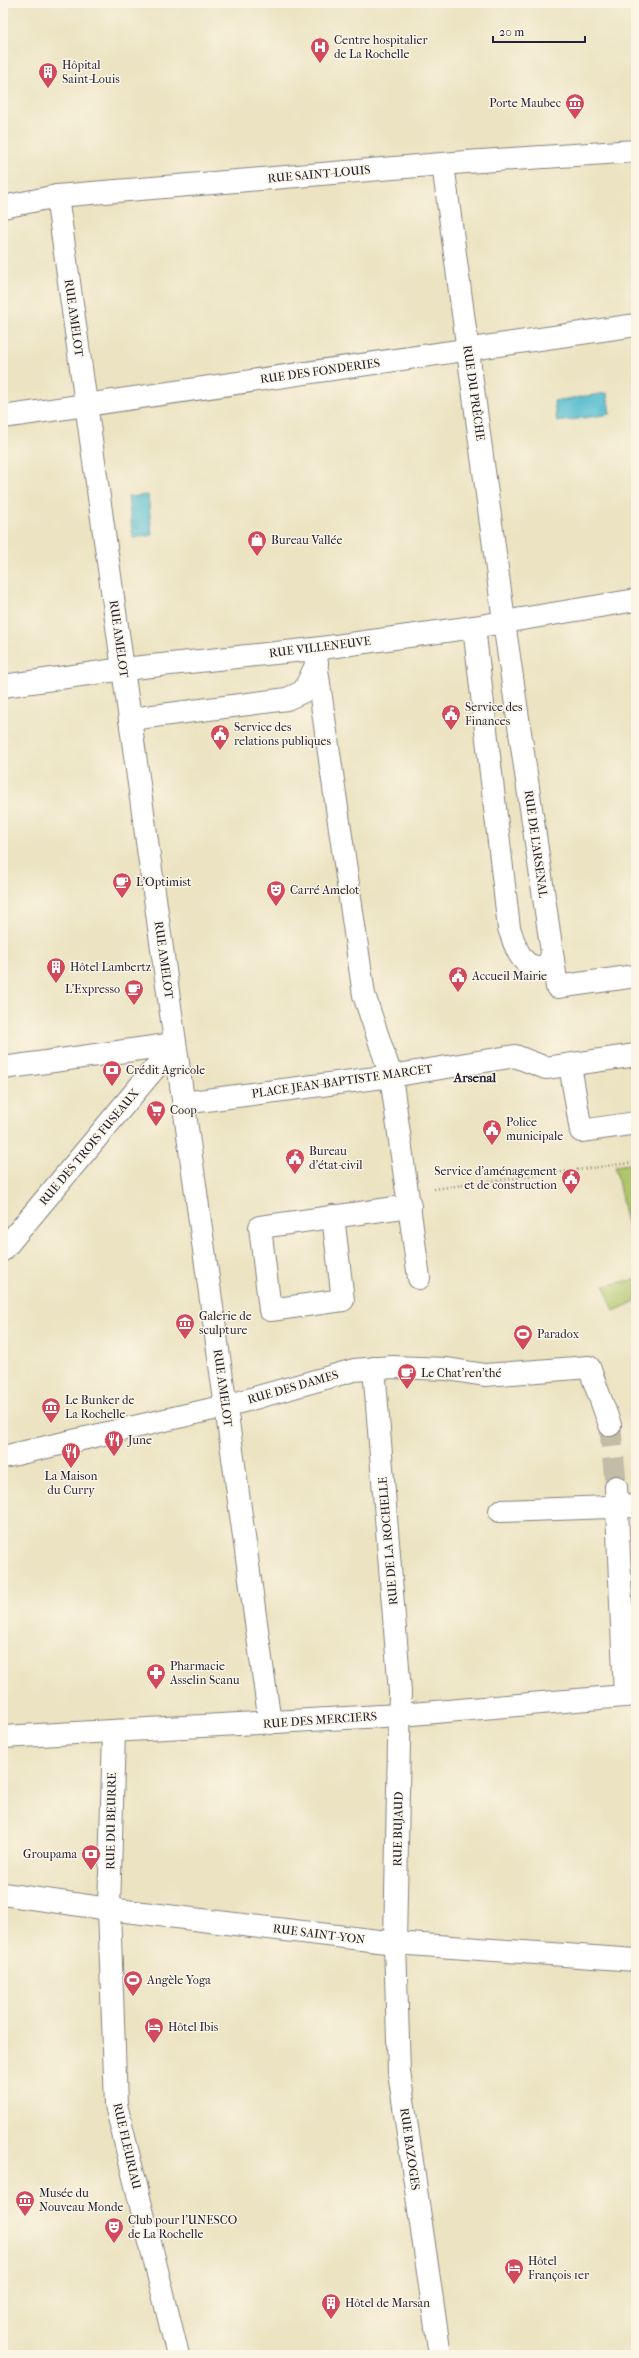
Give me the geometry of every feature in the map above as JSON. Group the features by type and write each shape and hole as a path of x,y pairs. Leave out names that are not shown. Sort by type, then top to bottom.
{"street":[{"name":"RUE SAINT-LOUIS","path":"3,206 57,196 443,164 636,151"},
{"name":"RUE DU PRÊCHE","path":"443,164 504,622"},
{"name":"RUE AMELOT","path":"57,196 270,1723"},
{"name":"RUE DES FONDERIES","path":"3,417 636,324"},
{"name":"RUE VILLENEUVE","path":"3,686 123,669 315,656 474,626 636,600"},
{"name":"RUE DE L'ARSENAL","path":"504,622 558,987 636,976"},
{"path":"474,626 509,928 515,948 520,956 531,965 544,966 549,963 552,954"},
{"path":"130,719 287,699 304,690 315,656"},
{"path":"315,656 364,995 391,1076 419,1278"},
{"path":"3,1068 175,1044"},
{"name":"RUE DES TROIS FUSEAUX","path":"3,1250 175,1044"},
{"name":"PLACE JEAN-BAPTISTE MARCET","path":"184,1103 391,1076 515,1056 546,1068 636,1055"},
{"path":"570,1065 580,1131 636,1123"},
{"path":"332,1216 343,1300 270,1310 260,1227 332,1216 410,1206"},
{"name":"RUE DES DAMES","path":"3,1457 226,1406 354,1370 374,1368 447,1369 485,1375 589,1367 610,1425"},
{"name":"RUE DE LA ROCHELLE","path":"374,1368 400,1715"},
{"path":"616,1486 626,1507 630,1696"},
{"path":"500,1510 626,1507"},
{"name":"RUE DES MERCIERS","path":"3,1737 400,1715 630,1696"},
{"name":"RUE BUJAUD","path":"395,1943 400,1715"},
{"name":"RUE DU BEURRE","path":"109,1909 114,1732"},
{"name":"RUE SAINT-YON","path":"3,1894 109,1909 395,1943 636,1960"},
{"name":"RUE FLEURIAU","path":"109,1909 116,2105 178,2355"},
{"name":"RUE BAZOGES","path":"395,1943 399,2072 440,2355"}],"green space":[{"path":"636,1163 636,1267 615,1166"},
{"path":"636,1279 636,1301 614,1311 604,1286"}],"water":[{"path":"607,393 610,414 557,422 554,401"},
{"path":"148,495 152,535 133,538 128,497"}],"tunnel":[{"path":"610,1425 616,1487"}],"place":[{"name":"Centre hospitalier de La Rochelle","path":"320,64"},
{"name":"Hôpital Saint-Louis","path":"48,89"},
{"name":"Porte Maubec","path":"575,120"},
{"name":"Bureau Vallée","path":"257,557"},
{"name":"Service des Finances","path":"451,731"},
{"name":"Service des relations publiques","path":"220,751"},
{"name":"L'Optimist","path":"122,899"},
{"name":"Carré Amelot","path":"276,907"},
{"name":"Hôtel Lambertz","path":"56,984"},
{"name":"Accueil Mairie","path":"458,993"},
{"name":"L'Expresso","path":"134,1006"},
{"name":"Crédit Agricole","path":"112,1087"},
{"name":"Coop","path":"156,1127"},
{"name":"Police municipale","path":"492,1146"},
{"name":"Bureau d'état-civil","path":"295,1175"},
{"name":"Service d'aménagement et de construction","path":"571,1195"},
{"name":"Galerie de sculpture","path":"185,1340"},
{"name":"Paradox","path":"523,1351"},
{"name":"Le Chat'ren'thé","path":"407,1390"},
{"name":"Le Bunker de La Rochelle","path":"51,1424"},
{"name":"June","path":"114,1457"},
{"name":"La Maison du Curry","path":"71,1469"},
{"name":"Pharmacie Asselin Scanu","path":"156,1690"},
{"name":"Groupama","path":"91,1871"},
{"name":"Angèle Yoga","path":"133,1997"},
{"name":"Hôtel Ibis","path":"154,2044"},
{"name":"Musée du Nouveau Monde","path":"25,2217"},
{"name":"Club pour l'UNESCO de La Rochelle","path":"114,2244"},
{"name":"Hôtel François 1er","path":"514,2285"},
{"name":"Hôtel de Marsan","path":"331,2320"}],"district":[{"name":"Arsenal","path":"475,1077"}]}
